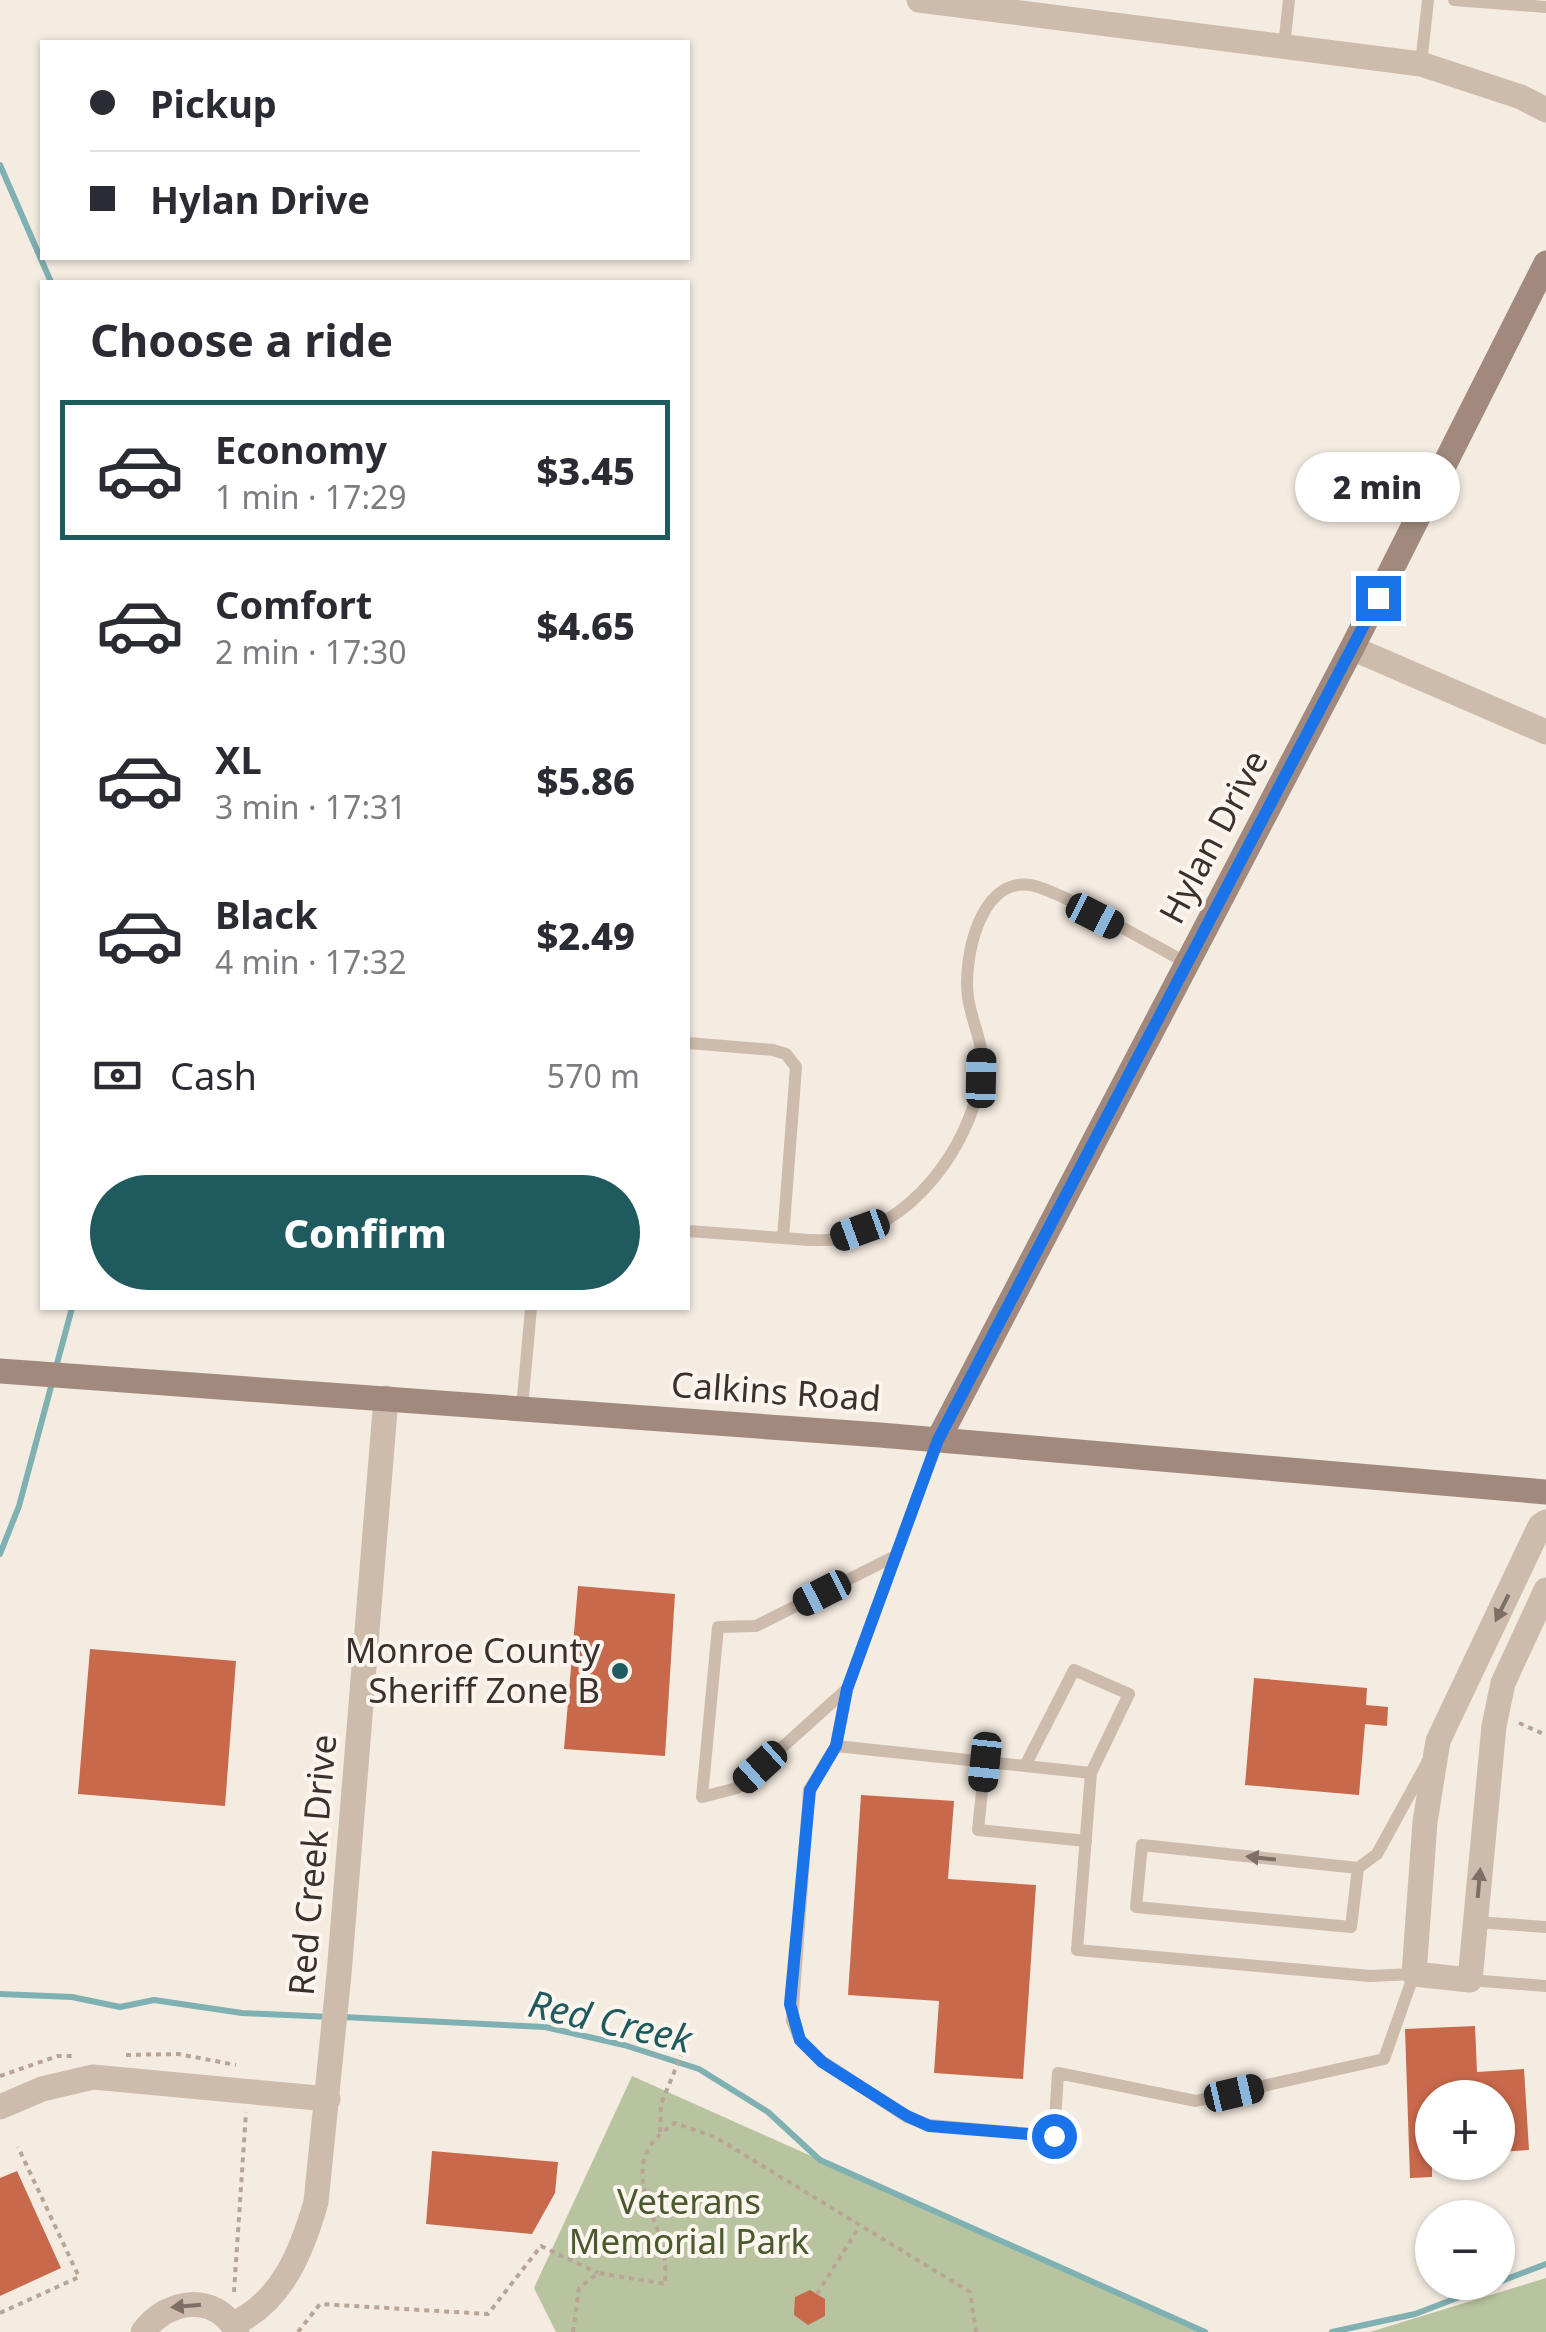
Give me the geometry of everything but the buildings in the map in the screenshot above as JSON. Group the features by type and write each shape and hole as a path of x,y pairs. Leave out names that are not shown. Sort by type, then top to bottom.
{"main road":[{"name":"Hylan Drive","path":"938,1440 1352,648 1546,263"},
{"name":"Calkins Road","path":"5,1372 938,1440 1546,1492"}],"street":[{"path":"932,1 1010,6 1420,64 1520,97 1546,110"},
{"path":"1352,648 1546,732"},
{"name":"Red Creek Drive","path":"238,2325 279,2290 306,2236 316,2202 339,1974 386,1398"},
{"path":"1546,1522 1540,1526 1438,1741 1425,1822 1414,1974 1470,1980 1494,1726 1503,1682 1546,1590"},
{"path":"0,2107 42,2090 92,2077 328,2099"},
{"path":"143,2332 169,2307 186,2303 220,2312 238,2325"}],"lane":[{"path":"1284,46 1288,0"},
{"path":"1420,64 1428,0"},
{"path":"1454,0 1546,7"},
{"path":"690,1231 836,1239 885,1221 926,1192 958,1140 981,1078 982,1036 968,1001 966,973 987,907 1000,892 1033,885 1187,962"},
{"path":"690,1043 773,1050 786,1054 796,1067 783,1238"},
{"path":"522,1408 531,1310"},
{"path":"938,1440 847,1689 836,1746 810,1790 792,2021 800,2040 822,2062 929,2126 1054,2136 1058,2073 1196,2102 1384,2058 1414,1974 1370,1976 1078,1950 1091,1774 1128,1694 1074,1670 1025,1766"},
{"path":"847,1689 737,1788 702,1797 718,1627 756,1626 895,1556"},
{"path":"1358,1868 1350,1927 1136,1907 1142,1846 1358,1868 1377,1854 1438,1741"},
{"path":"836,1746 1091,1774"},
{"path":"985,1762 978,1830 1086,1842"},
{"path":"1476,1922 1546,1927"},
{"path":"1470,1980 1546,1986"}],"path":[{"path":"660,2132 661,2104 689,2036"},
{"path":"109,2055 178,2054 234,2063 248,2073 234,2295 238,2325"},
{"path":"0,2076 58,2056 75,2056"},
{"path":"298,2332 320,2304 488,2314 541,2246 598,2273 665,2284 665,2254 640,2188 649,2147 674,2122 697,2128 970,2292 976,2332"},
{"path":"0,2313 79,2276 18,2147"},
{"path":"817,2294 859,2227"},
{"path":"573,2332 579,2288 598,2273"}],"green space":[{"name":"Veterans Memorial Park","path":"632,2076 1205,2332 556,2332 534,2288"},
{"path":"1546,2278 1546,2332 1370,2332 1474,2300 1515,2300 1515,2288"}],"waterway":[{"name":"Red Creek","path":"0,165 40,257"},
{"name":"Red Creek","path":"41,260 50,280"},
{"name":"Red Creek","path":"55,1371 71,1310"},
{"name":"Red Creek","path":"0,1554 19,1506 52,1383"},
{"name":"Red Creek","path":"0,1994 72,1997 120,2007 154,2000 242,2013 331,2017"},
{"name":"Red Creek","path":"343,2017 545,2027 624,2045 699,2069 768,2112 820,2160 1205,2332"},
{"name":"Red Creek","path":"1332,2332 1415,2314 1546,2264"}],"place":[{"name":"Monroe County Sheriff Zone B","path":"620,1671"}],"route":[{"path":"1054,2136 929,2126 822,2062 800,2040 790,2004 810,1790 836,1746 847,1689 938,1440 1378,598"}]}
